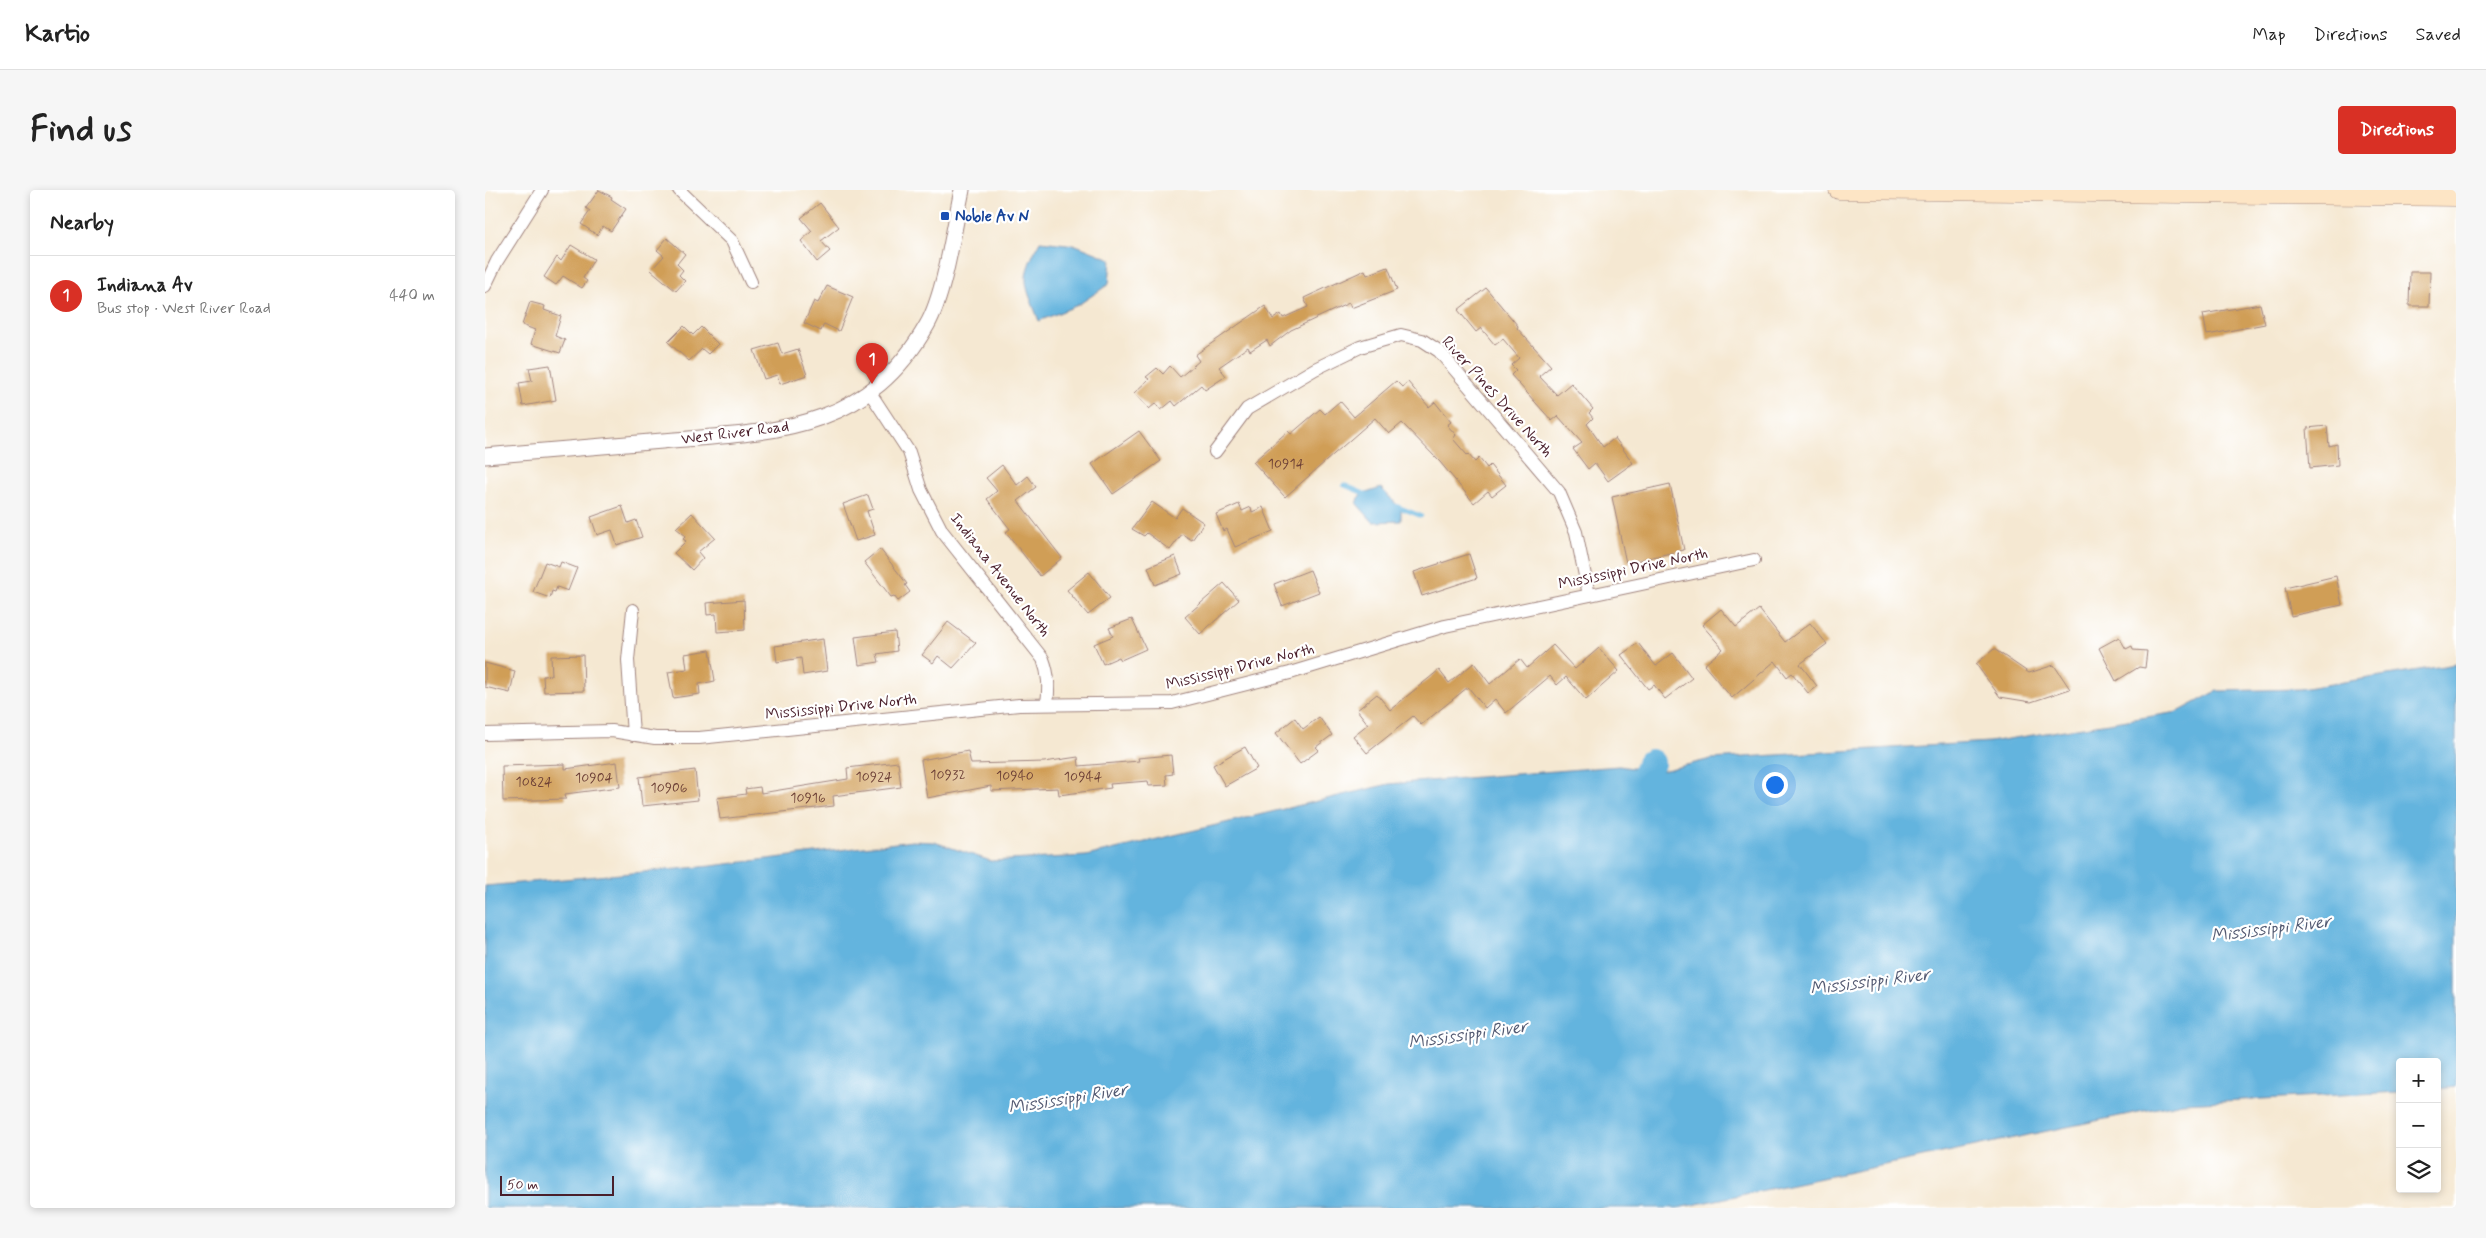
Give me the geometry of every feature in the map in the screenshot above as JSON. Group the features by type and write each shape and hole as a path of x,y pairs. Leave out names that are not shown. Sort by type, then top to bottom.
{"main road":[{"path":"1838,190 2351,193 2456,197"}],"street":[{"path":"485,286 497,261 542,190"},
{"path":"679,190 732,241 751,282"},
{"name":"West River Road","path":"485,456 761,432 811,422 839,410 869,391 904,360 929,323 940,289 962,190"},
{"name":"River Pines Drive North","path":"1215,452 1247,410 1315,369 1360,347 1401,335 1422,340 1439,351 1559,492 1576,532 1589,595"},
{"name":"Indiana Avenue North","path":"869,391 909,452 921,490 942,531 1043,659 1048,672 1047,704"},
{"name":"Mississippi Drive North","path":"485,734 612,731 655,738 699,738 1019,704 1172,703 1290,673 1445,626 1754,560"},
{"path":"633,610 628,660 633,735"}],"water":[{"path":"1040,241 1076,245 1111,259 1109,284 1078,305 1039,321 1027,289 1026,281 1029,265"},
{"path":"1381,488 1401,509 1401,521 1373,522 1357,504 1360,495"},
{"name":"Mississippi River","path":"2456,664 2456,1087 2441,1089 2441,1058 2396,1058 2396,1092 2182,1103 1678,1208 485,1208 485,886 711,866 912,841 934,842 991,861 1086,856 1389,784 1619,766 1658,772 1711,759 1989,742 2178,712 2217,691 2300,689"}],"building":[{"path":"599,190 612,197 611,199 626,209 611,231 603,226 597,235 581,224 590,211 586,208"},
{"path":"820,203 839,227 821,241 830,251 817,262 801,241 812,231 801,218"},
{"path":"667,238 685,254 677,264 683,270 679,275 685,281 676,291 651,270 664,256 657,250"},
{"path":"571,245 594,259 583,278 587,281 582,288 563,276 556,285 544,277 557,257 561,261"},
{"path":"1388,267 1397,290 1351,308 1349,303 1291,330 1270,346 1267,340 1250,351 1248,347 1219,367 1226,376 1205,390 1201,385 1176,406 1172,401 1161,410 1156,403 1149,409 1134,393 1149,379 1146,377 1157,368 1163,374 1170,366 1180,377 1199,361 1195,355 1265,306 1273,319 1281,314 1283,318 1308,307 1304,298 1365,270 1367,275"},
{"path":"2410,272 2430,272 2429,306 2409,306"},
{"path":"827,286 853,297 839,331 824,324 821,331 804,323 814,301 818,303"},
{"path":"1486,288 1518,326 1517,328 1551,366 1539,376 1557,395 1571,383 1593,409 1589,413 1593,418 1587,424 1603,447 1615,438 1633,463 1608,481 1595,463 1588,469 1573,449 1582,443 1558,416 1552,421 1511,375 1516,370 1511,365 1519,358 1503,339 1495,345 1481,328 1476,332 1458,310"},
{"path":"530,302 545,306 544,310 561,316 555,336 565,340 560,353 531,344 535,330 522,325"},
{"path":"2260,304 2265,324 2207,335 2203,314"},
{"path":"684,326 693,335 701,327 718,344 708,354 702,349 689,361 668,342"},
{"path":"778,343 782,354 798,349 807,375 780,384 777,375 764,379 754,350"},
{"path":"550,365 556,400 523,406 519,383 532,381 529,368"},
{"path":"1396,381 1402,387 1408,382 1429,407 1435,402 1451,422 1447,425 1456,435 1453,439 1475,462 1479,458 1487,468 1490,465 1506,485 1492,496 1488,491 1474,503 1440,462 1402,423 1389,434 1375,418 1285,497 1253,462 1288,431 1291,434 1320,409 1325,414 1340,401 1354,417"},
{"path":"2327,426 2329,446 2337,444 2338,465 2310,468 2307,428"},
{"path":"1139,431 1161,461 1113,494 1092,464"},
{"path":"1002,465 1017,485 1028,476 1036,487 1018,501 1062,558 1040,576 1006,532 1010,529 987,499 997,491 986,478"},
{"path":"1670,484 1684,550 1626,563 1612,497"},
{"path":"868,495 873,509 867,511 875,535 856,541 843,504"},
{"path":"1152,502 1175,518 1182,508 1204,523 1192,540 1182,534 1170,550 1147,533 1144,536 1132,529"},
{"path":"1239,504 1242,511 1251,507 1252,512 1263,507 1273,531 1235,547 1227,529 1223,531 1216,514"},
{"path":"622,506 628,523 636,520 642,537 617,545 612,530 597,535 591,517"},
{"path":"692,513 715,538 698,552 703,558 692,570 674,553 686,541 683,539 686,536 676,528"},
{"path":"880,549 907,584 905,585 910,592 898,601 894,596 891,597 864,562"},
{"path":"1469,554 1477,578 1422,596 1414,572"},
{"path":"1175,556 1182,574 1155,585 1148,567"},
{"path":"545,562 559,567 561,562 577,568 568,591 557,587 555,592 552,591 550,598 533,592"},
{"path":"1310,570 1319,592 1282,606 1274,584"},
{"path":"1089,572 1110,598 1088,615 1067,590"},
{"path":"2336,576 2342,605 2291,616 2285,588"},
{"path":"1224,583 1239,600 1200,634 1185,617"},
{"path":"744,600 745,630 717,632 716,614 707,615 706,603"},
{"path":"1721,609 1736,627 1759,609 1785,642 1810,623 1827,644 1800,664 1817,686 1808,693 1792,673 1787,677 1775,661 1732,698 1704,665 1723,649 1702,625"},
{"path":"1132,619 1146,649 1121,660 1119,657 1103,664 1094,644 1113,636 1109,628"},
{"path":"948,622 976,643 953,668 938,656 933,663 922,655"},
{"path":"895,632 897,651 877,654 879,662 859,665 855,637"},
{"path":"2119,637 2126,649 2132,646 2133,650 2147,651 2145,668 2139,667 2116,681 2099,648"},
{"path":"823,639 827,671 803,675 801,658 777,662 775,646"},
{"path":"1638,643 1656,666 1673,653 1692,678 1665,699 1654,685 1648,689 1621,655"},
{"path":"1553,645 1575,669 1599,648 1619,671 1586,700 1566,677 1557,685 1550,676 1506,713 1495,699 1485,708 1468,687 1421,725 1413,716 1367,753 1353,736 1368,724 1357,710 1377,694 1390,710 1439,670 1449,683 1474,663 1490,684 1520,659 1527,668"},
{"path":"1994,649 2029,673 2054,665 2070,689 2031,702 2000,697 1976,664"},
{"path":"710,650 715,681 699,684 700,694 673,698 668,672 687,669 685,654"},
{"path":"583,655 584,691 544,692 543,676 552,675 551,656"},
{"path":"485,663 515,671 510,693 485,687"},
{"path":"1319,717 1332,735 1316,747 1319,750 1300,764 1276,733 1295,718 1303,729"},
{"path":"1245,747 1257,768 1225,786 1213,765"},
{"path":"968,751 971,764 1044,762 1078,757 1079,766 1139,761 1138,758 1171,755 1173,774 1166,775 1167,785 1149,786 1148,781 1110,784 1111,788 1059,795 1058,788 991,791 991,786 927,798 921,760"},
{"path":"617,762 620,787 565,794 566,799 503,801 502,766 565,764 565,769"},
{"path":"898,762 901,787 833,796 834,806 720,819 717,798 746,794 745,789 760,787 761,793 848,779 847,768"},
{"path":"695,770 698,800 642,806 639,777"}],"waterway":[{"path":"1344,485 1370,496"},
{"path":"1396,506 1421,516"},
{"path":"1632,805 1651,763"}],"place":[{"name":"Noble Av N","path":"945,216"},
{"name":"Indiana Av","path":"872,384"}]}
